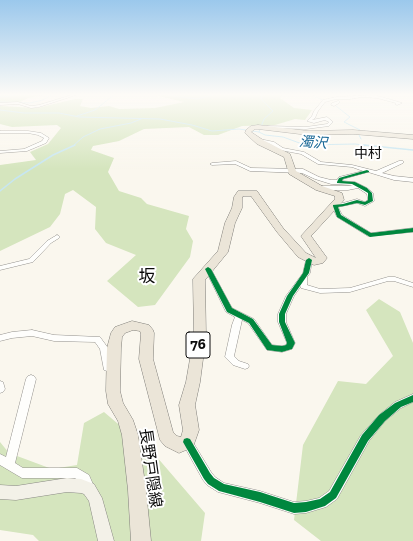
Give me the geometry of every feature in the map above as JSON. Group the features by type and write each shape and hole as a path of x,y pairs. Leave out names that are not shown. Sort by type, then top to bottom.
{"main road":[{"path":"309,260 314,262 319,261 322,258 306,236 335,206 340,200 340,197 318,188 292,172 286,156 252,133 264,127 308,134 353,132 413,137"},
{"name":"76","path":"187,442 191,430 187,405 193,382 200,336 199,279 223,252 230,223 237,208 238,197 241,193 254,193 280,230 309,260"},
{"name":"長野戸隠線","path":"141,541 137,490 130,435 125,420 116,404 113,384 114,348 116,336 120,330 128,326 136,325 144,328 148,333 146,359 166,435 171,441 179,446 187,442"},
{"path":"0,492 16,493 67,485 80,486 89,489 95,498 106,541"}],"street":[{"path":"311,119 309,121 314,122 322,119"},
{"path":"264,127 306,128 328,125 331,122 328,119"},
{"path":"0,132 28,132 39,134 47,138 44,142 25,150 0,152"},
{"path":"252,133 282,149 302,153 320,163 352,166 394,178 413,180"},
{"path":"212,164 236,162 250,169 292,172 303,171 317,178 331,182 353,183 370,193 371,200 369,203 357,201 335,206 339,216 370,235 413,230"},
{"path":"377,174 401,162"},
{"path":"340,182 342,178 368,171"},
{"path":"318,188 348,188 358,186"},
{"path":"0,268 31,261 49,242 57,237"},
{"path":"208,269 229,310 251,321 270,348 282,349 289,347 291,343 282,322 282,314 290,296 306,273 309,260"},
{"path":"303,276 304,286 320,291 350,290 388,279 395,279 413,284"},
{"path":"240,315 236,325 229,357 236,363 245,366"},
{"path":"0,338 32,333 54,338 97,339 104,348 107,360 107,382 113,384"},
{"path":"31,379 4,462 22,473 77,473 85,478 89,489"},
{"path":"187,442 207,476 222,488 260,497 294,508 306,507 322,503 333,495 370,433 382,418 398,405 413,398"}],"green space":[{"path":"0,119 294,119 275,125 242,126 218,135 204,135 189,127 144,129 119,141 93,146 91,150 114,158 108,172 119,191 141,198 147,204 189,216 186,229 193,241 190,257 155,305 138,307 107,281 136,255 106,243 95,229 96,207 73,190 65,194 60,214 50,227 0,251 0,165 36,160 30,152 48,144 61,128 57,125 12,127 0,124"},
{"path":"379,299 400,312 413,343 413,541 321,541 294,520 303,445 338,381 366,384 393,356 366,310"},
{"path":"104,412 156,456 205,513 201,541 39,541 33,535 0,530 0,442 9,453 52,469 77,465 84,423"}],"waterway":[{"path":"73,146 83,137 100,129 131,123 140,119"},
{"name":"濁沢","path":"161,119 192,125 212,131 239,129 259,132"},
{"path":"259,132 264,119"},
{"path":"347,119 344,122 360,130 358,132"},
{"name":"濁沢","path":"259,132 265,135 283,137 305,145"},
{"path":"358,133 361,139"},
{"name":"濁沢","path":"305,145 355,144 373,146"},
{"name":"濁沢","path":"305,145 312,145"},
{"name":"濁沢","path":"363,145 373,146"},
{"path":"0,191 15,179 53,155 73,146"},
{"name":"濁沢","path":"373,146 413,150"}],"cycle path":[{"path":"367,171 341,178 339,182 353,183 365,189 370,193 371,201 365,204 357,201 335,206 339,216 370,235 413,230"},
{"path":"208,269 229,310 251,321 270,348 282,349 289,347 291,343 282,322 282,314 290,296 306,273 309,260"},
{"path":"187,442 207,476 211,481 222,488 260,497 294,508 306,507 322,503 333,495 365,438 382,418 398,405 413,398"}],"district":[{"name":"中村","path":"368,154"},
{"name":"坂","path":"147,277"}]}
